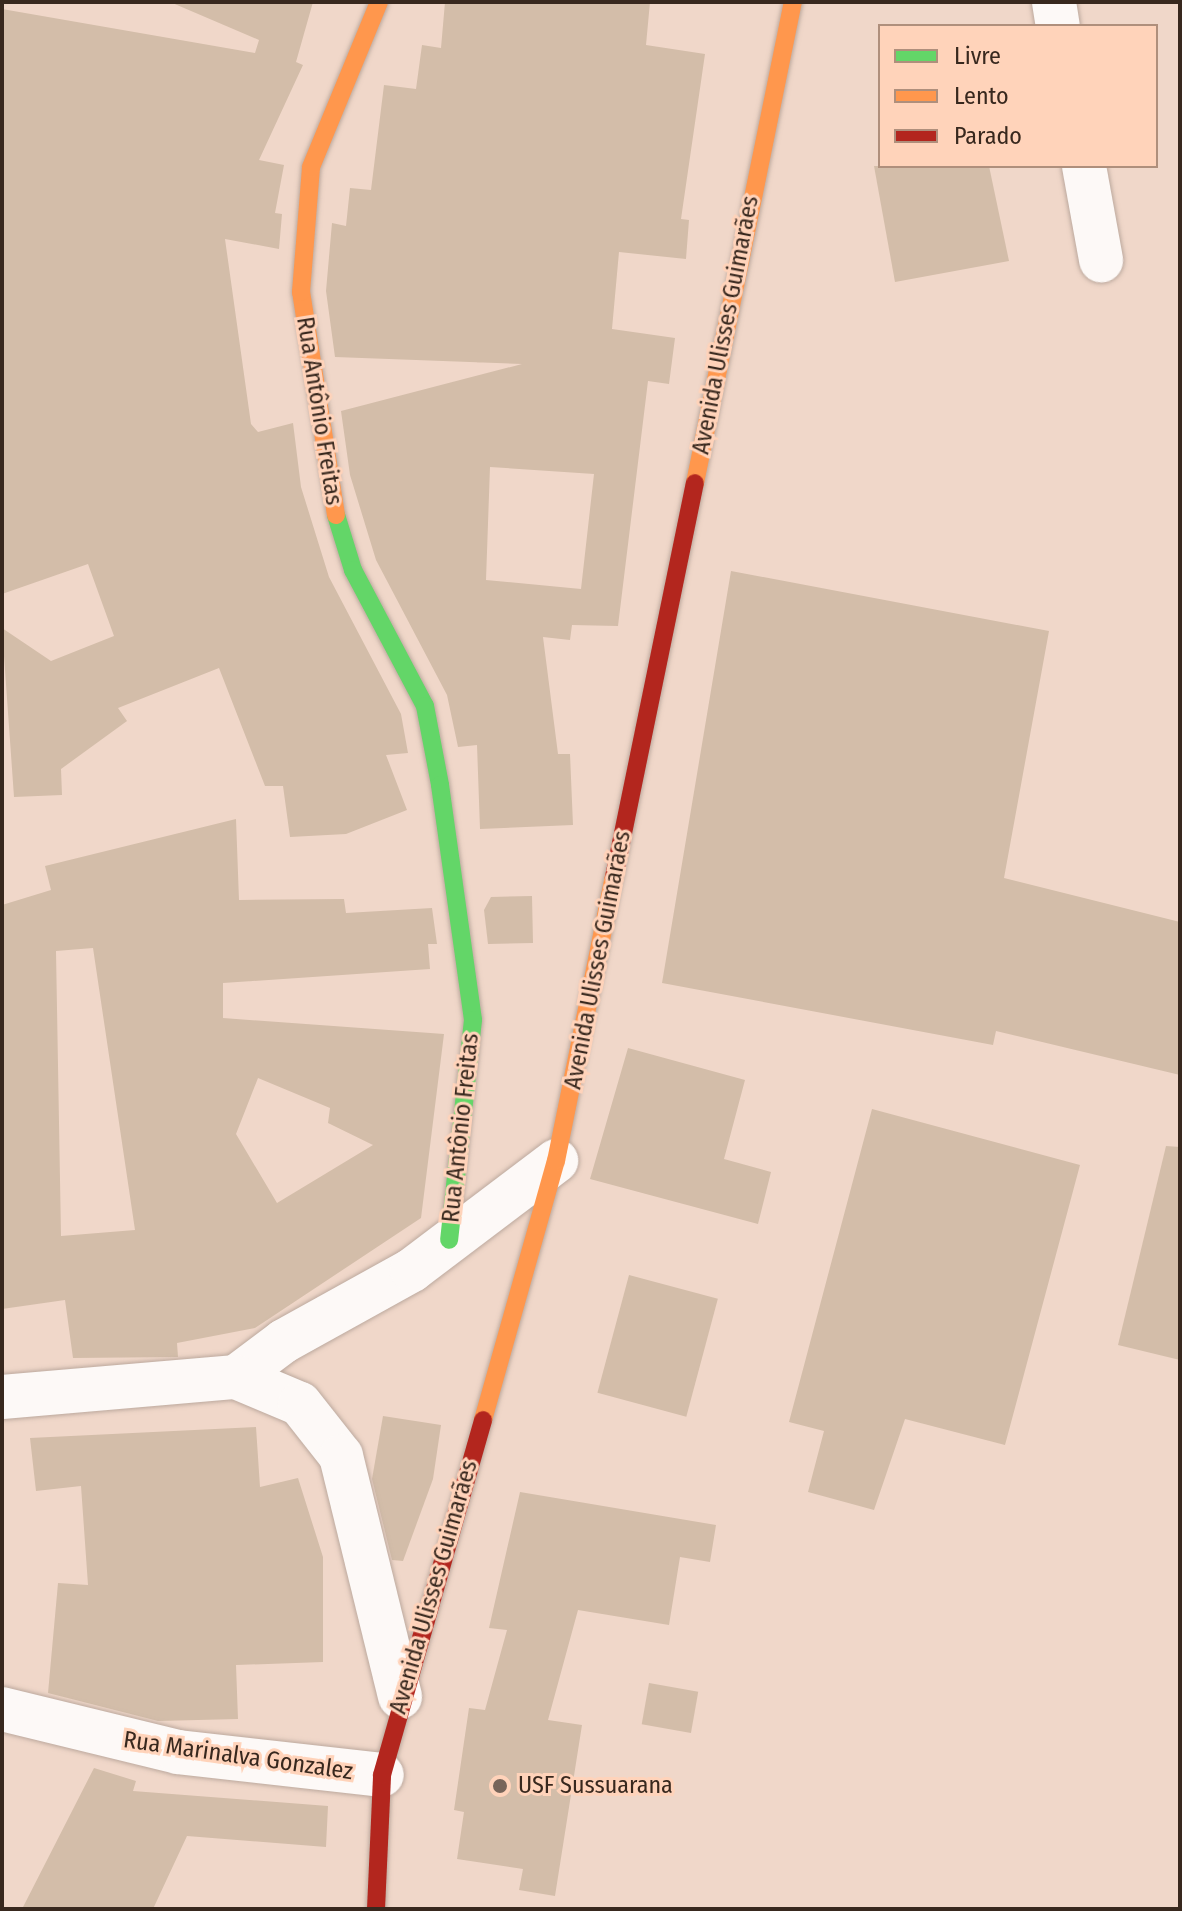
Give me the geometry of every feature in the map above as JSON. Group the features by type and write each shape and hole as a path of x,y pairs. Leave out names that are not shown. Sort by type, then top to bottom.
{"main road":[{"name":"Rua Antônio Freitas","path":"379,2 311,167 301,292 325,480 353,570 425,706 440,785 473,1020 449,1240"},
{"name":"Avenida Ulisses Guimarães","path":"376,1909 382,1775 400,1697 556,1161 793,2"}],"street":[{"path":"1054,2 1058,24"},
{"path":"1084,168 1101,260"},
{"path":"236,1377 284,1341 380,1291 556,1161"},
{"path":"2,1397 236,1377 300,1404 341,1456 400,1697"},
{"name":"Rua Marinalva Gonzalez","path":"2,1709 178,1752 382,1775"}],"building":[{"path":"170,2 313,2 296,62 303,65 259,160 284,165 275,213 282,214 279,249 225,239 251,424 258,432 293,423 301,487 329,577 401,714 408,753 386,755 407,810 346,834 290,837 283,786 265,786 219,668 118,708 127,721 61,769 62,795 14,797 2,628 51,661 114,636 88,564 2,594 2,9 255,53 259,40"},
{"path":"445,2 650,2 646,45 705,54 681,219 689,220 686,259 619,252 612,329 675,338 669,384 648,381 618,626 572,625 570,640 543,637 558,754 570,754 573,825 480,829 477,745 458,747 447,695 376,560 350,475 341,411 522,364 335,357 326,291 332,223 346,226 350,188 371,190 384,85 416,89 422,45 441,48","holes":["490,467 594,474 581,589 486,580"]},
{"path":"874,166 989,168 1009,261 895,282"},
{"path":"731,571 1049,631 1004,878 1180,922 1180,1075 996,1031 993,1045 662,983"},
{"path":"236,819 239,900 344,899 346,913 432,908 437,944 428,944 430,969 223,983 223,1018 444,1034 421,1218 255,1328 177,1343 178,1357 73,1358 65,1300 2,1309 2,905 51,890 45,866","holes":["93,948 135,1230 61,1236 56,951","258,1078 330,1108 328,1123 373,1145 277,1203 236,1134"]},
{"path":"532,896 533,943 488,944 484,910 491,897"},
{"path":"628,1048 745,1080 724,1159 771,1172 758,1224 590,1179"},
{"path":"872,1109 1080,1165 1005,1445 905,1419 874,1510 808,1492 824,1431 789,1422"},
{"path":"1166,1146 1180,1147 1180,1360 1118,1345"},
{"path":"629,1275 718,1299 686,1417 597,1393"},
{"path":"383,1416 441,1425 433,1479 403,1561 392,1560 372,1479"},
{"path":"256,1427 260,1487 298,1478 323,1557 323,1662 236,1665 238,1719 158,1721 48,1693 58,1583 88,1585 81,1486 36,1491 30,1438"},
{"path":"520,1492 716,1525 710,1562 680,1557 669,1625 578,1610 548,1720 582,1725 555,1896 519,1890 523,1869 457,1859 464,1812 454,1810 469,1708 485,1710 507,1630 489,1628"},
{"path":"649,1683 698,1692 691,1733 642,1724"},
{"path":"94,1768 136,1781 133,1791 328,1806 326,1847 187,1836 153,1909 22,1909"}],"traffic: fast":[{"path":"336,515 353,570 425,706 440,785 473,1020 449,1240"}],"traffic: slow":[{"path":"336,515 301,292 311,167 379,2"},
{"path":"695,483 793,2"},
{"path":"483,1420 556,1161 614,877"}],"traffic: jam":[{"path":"614,877 695,483"},
{"path":"376,1909 382,1775 483,1420"}],"place":[{"name":"USF Sussuarana","path":"500,1786"}]}
